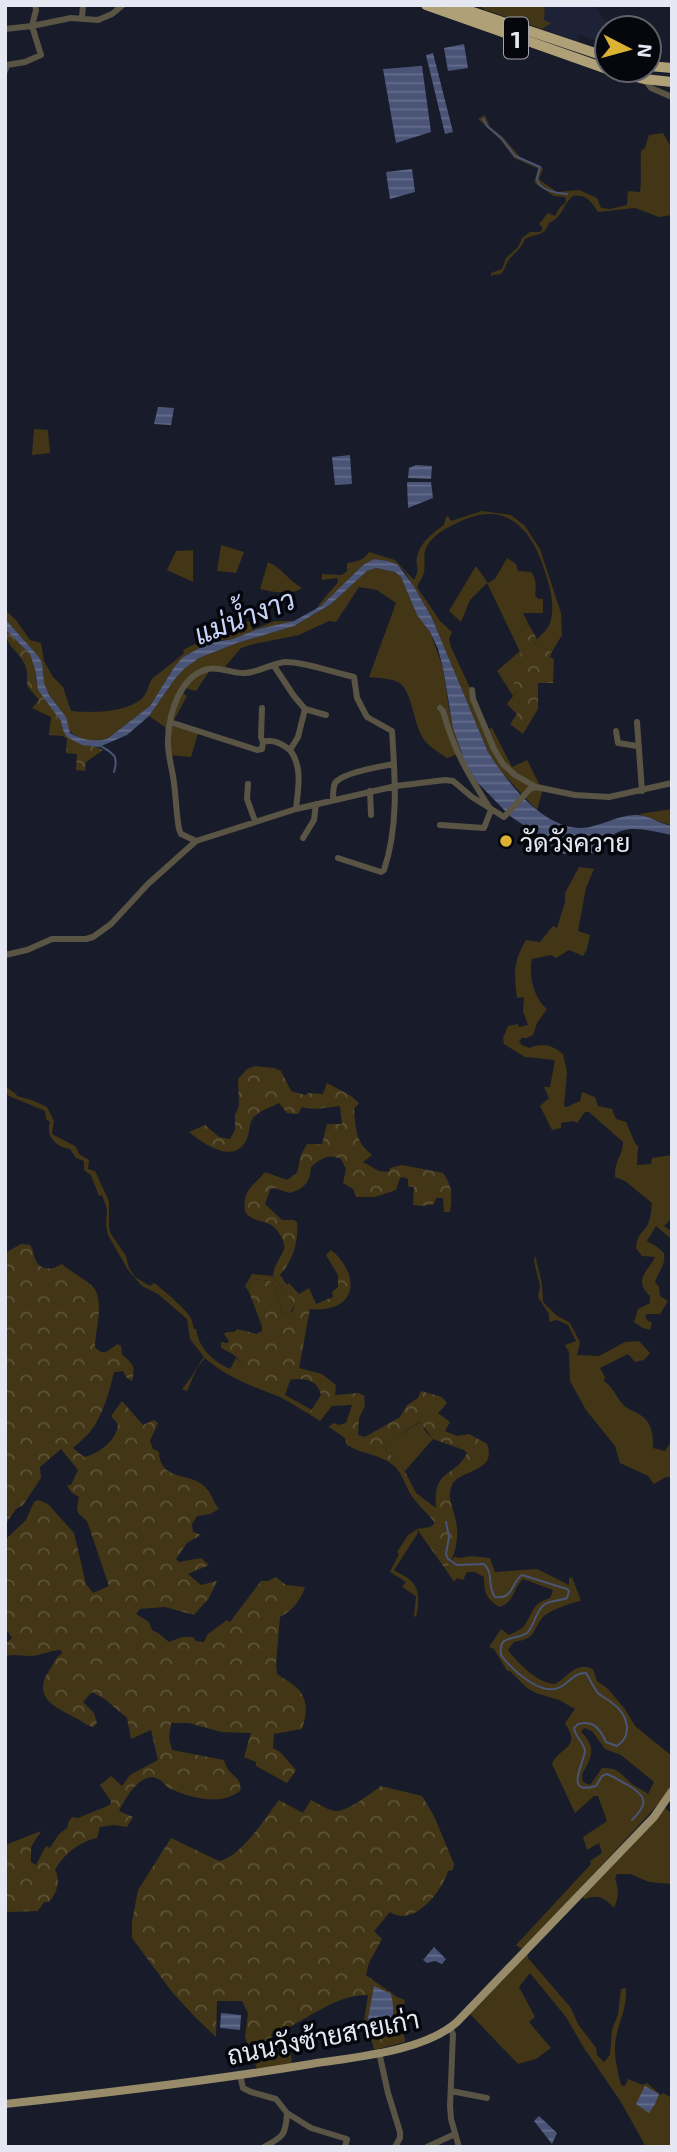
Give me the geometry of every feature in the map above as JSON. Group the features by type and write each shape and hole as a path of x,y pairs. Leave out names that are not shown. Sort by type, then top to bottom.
{"highway":[{"name":"1","path":"426,5 593,65"},
{"name":"1","path":"452,5 593,52"}],"main road":[{"name":"ถนนวังซ้ายสายเก่า","path":"5,2104 240,2075 379,2052 420,2042 450,2028 653,1817 672,1791"}],"street":[{"path":"82,18 83,5"},
{"path":"5,29 71,18 98,20 123,5"},
{"path":"5,71 7,65 41,55 32,26 38,7"},
{"path":"648,84 672,97"},
{"path":"196,841 181,834 179,829 168,749 170,722 184,684 193,676 214,668 247,673 284,662 293,663 354,677 357,698 367,717 392,731 396,786 393,822 384,870 381,872 338,858"},
{"path":"274,666 305,709 326,715"},
{"path":"472,690 472,699 497,755 510,772 533,788 609,797 672,783"},
{"path":"170,722 257,750 262,749 263,742 262,708"},
{"path":"440,708 463,765 491,810"},
{"path":"290,750 298,737 305,709"},
{"path":"637,722 642,791"},
{"path":"616,731 618,743 637,746"},
{"path":"263,742 280,743 297,759 299,773 296,809"},
{"path":"332,800 334,785 339,780 364,770 394,764"},
{"path":"5,955 27,950 52,939 93,937 111,924 148,884 196,841 255,821 370,791 445,780 453,781 504,817 533,788"},
{"path":"248,784 247,799 255,821"},
{"path":"370,791 371,815"},
{"path":"303,838 314,820 316,804"},
{"path":"440,825 484,828 491,810"},
{"path":"450,2028 453,2034 451,2119 459,2147"},
{"path":"379,2052 400,2132 395,2147"},
{"path":"240,2075 243,2088 276,2099 288,2113 311,2128 347,2139 345,2147"},
{"path":"451,2091 488,2098"},
{"path":"264,2147 277,2141 284,2133 288,2113"},
{"path":"428,2147 455,2134"}],"shaded area":[{"path":"545,5 596,5 600,14 593,14 593,40 578,34 579,42 542,29 550,23 544,21"},
{"path":"464,44 468,68 448,71 444,48"},
{"path":"433,53 453,132 445,134 426,55"},
{"path":"422,66 431,132 396,143 383,69"},
{"path":"412,169 415,192 390,199 386,172"},
{"path":"158,407 174,408 171,425 154,424"},
{"path":"350,455 352,484 335,485 332,457"},
{"path":"416,465 432,466 431,479 408,478 409,468"},
{"path":"407,482 431,482 433,498 408,508"},
{"path":"374,559 398,565 413,585 432,618 488,752 505,777 528,802 554,821 568,826 589,827 622,817 640,815 672,826 672,835 629,829 612,836 599,855 584,851 565,854 558,852 510,816 477,782 465,762 453,728 438,649 430,632 417,615 401,577 395,572 376,568 367,571 331,604 294,626 199,658 175,679 149,716 127,735 99,747 82,745 67,737 61,721 38,690 30,654 5,629 5,619 39,657 44,683 49,695 66,717 70,733 88,740 107,739 150,706 183,657 209,643 233,639 258,629 294,621 321,606 363,565"},
{"path":"434,1947 446,1959 442,1964 435,1961 427,1963 423,1960"},
{"path":"374,1986 391,1994 392,2000 392,2021 386,2030 380,2032 372,2032 367,2024"},
{"path":"221,2013 241,2015 240,2030 220,2028"},
{"path":"645,2086 659,2094 649,2113 636,2104"},
{"path":"539,2116 557,2133 552,2144 534,2121"}],"green space":[{"path":"478,5 545,5 544,20 551,23 542,29 485,10"},
{"path":"485,115 490,127 503,137 520,157 542,167 539,179 541,181 557,192 579,190 597,198 601,208 610,209 627,205 628,191 640,192 641,151 645,148 649,135 663,133 672,149 672,215 659,217 635,208 598,212 582,196 573,196 545,231 525,239 501,274 491,277 491,273 502,269 506,258 518,247 522,238 530,232 540,232 543,228 539,224 548,213 555,216 566,202 565,197 554,196 536,184 534,181 539,169 514,158 499,138 478,119"},
{"path":"34,429 48,430 50,453 32,455"},
{"path":"482,511 511,515 525,526 540,549 561,613 562,635 552,652 534,644 549,626 552,611 552,599 540,559 525,532 515,522 503,516 474,516 436,535 426,549 424,572 417,587 440,621 452,632 449,639 451,647 489,729 492,728 512,767 527,760 539,784 544,786 537,810 500,771 488,752 432,618 405,572 398,565 374,559 363,565 317,607 338,582 337,578 322,580 322,574 342,575 347,571 347,563 360,560 369,552 395,560 414,580 421,547 444,525 446,517 451,521"},
{"path":"221,545 244,552 236,573 217,571"},
{"path":"193,550 193,582 167,570 176,551"},
{"path":"507,558 516,564 518,571 531,572 536,586 535,596 543,599 543,613 523,613 529,625 513,637 487,583 470,600 461,622 449,611 476,566 488,583 495,579"},
{"path":"268,562 302,588 287,593 260,589"},
{"path":"376,568 395,572 401,577 417,615 430,632 443,668 449,709 461,753 447,758 425,741 409,697 401,684 390,679 369,677 396,603 377,590 359,587 336,622 329,621 299,635 241,648 224,668 210,670 196,691 185,688 183,693 187,696 174,720 199,730 191,757 168,755 165,727 149,716 184,669 199,658 237,643 294,626 331,604 367,571"},
{"path":"5,610 30,640 41,643 44,661 53,677 63,687 71,711 79,712 110,711 138,702 146,694 152,679 184,653 183,650 226,629 252,621 252,630 275,621 294,621 258,629 233,639 213,641 183,657 150,706 107,739 89,741 68,730 65,717 44,685 39,657 5,619"},
{"path":"529,625 537,639 534,644 552,652 550,657 554,659 553,683 538,683 538,709 523,734 510,724 517,714 507,704 517,691 508,667 521,654 513,637"},
{"path":"5,629 30,654 36,681 61,721 63,730 82,745 103,750 86,762 85,771 76,770 77,754 66,753 67,739 49,735 51,717 32,708 39,700 27,686 25,666 9,644"},
{"path":"520,651 517,691 513,696 497,671"},
{"path":"672,809 672,826 639,814"},
{"path":"579,867 594,869 586,888 578,931 590,935 587,949 583,956 569,950 556,958 551,955 532,959 533,986 542,1005 547,1009 537,1023 533,1035 519,1041 529,1048 547,1045 563,1054 567,1072 564,1106 580,1101 582,1092 595,1097 598,1106 612,1109 616,1119 626,1122 638,1146 637,1165 651,1164 652,1158 672,1155 672,1218 664,1226 672,1232 672,1240 656,1226 647,1241 664,1253 663,1265 655,1282 660,1296 668,1301 660,1314 645,1316 652,1323 650,1330 634,1322 638,1309 650,1303 650,1296 642,1285 642,1280 655,1257 642,1256 636,1248 638,1238 649,1221 652,1203 625,1181 615,1177 623,1142 589,1112 585,1112 577,1123 561,1123 561,1128 552,1130 540,1106 549,1098 544,1087 550,1087 555,1060 525,1057 504,1044 503,1038 508,1026 528,1025 523,1011 524,997 517,998 515,981 517,961 522,948 526,940 540,942 553,926 557,928 565,893"},
{"path":"255,1066 281,1071 291,1091 305,1095 323,1094 327,1083 351,1096 359,1103 354,1109 357,1135 372,1155 363,1162 379,1171 389,1172 390,1168 402,1165 443,1173 449,1183 450,1212 444,1212 443,1198 436,1198 434,1204 413,1205 414,1187 408,1186 408,1179 403,1177 400,1178 396,1190 375,1197 356,1197 353,1189 343,1183 346,1169 341,1159 329,1157 311,1167 303,1187 290,1193 274,1188 270,1190 265,1204 282,1220 297,1222 294,1250 280,1275 287,1285 289,1283 299,1294 309,1288 316,1304 333,1297 332,1292 338,1287 338,1275 326,1255 331,1250 347,1271 350,1291 345,1299 326,1309 310,1309 299,1368 322,1374 336,1385 335,1395 359,1393 364,1396 365,1406 359,1418 358,1435 365,1437 400,1417 421,1391 442,1397 447,1403 438,1413 450,1422 445,1431 457,1436 469,1434 487,1444 489,1453 483,1465 462,1476 452,1485 450,1497 457,1538 455,1551 446,1570 417,1529 430,1527 435,1523 412,1497 401,1474 388,1461 347,1445 345,1438 329,1427 333,1423 346,1423 352,1405 332,1406 320,1421 309,1414 321,1395 312,1382 304,1379 258,1381 235,1356 221,1348 221,1342 229,1341 224,1334 227,1332 237,1329 257,1334 262,1331 249,1292 250,1283 255,1279 270,1281 275,1286 282,1313 289,1314 293,1311 294,1305 273,1276 284,1249 282,1239 273,1227 245,1212 247,1193 265,1172 287,1180 297,1173 307,1144 322,1144 327,1124 342,1124 340,1106 316,1109 302,1107 298,1114 287,1113 279,1103 253,1118 248,1136 236,1150 220,1151 189,1132 205,1125 219,1137 230,1139 235,1130 235,1115 239,1106 238,1079 247,1069","holes":["420,1422 433,1439 467,1453 462,1461 441,1479 436,1495 436,1508 416,1493 400,1462 385,1451 392,1439"]},
{"path":"5,1086 17,1096 47,1107 54,1121 52,1134 76,1147 79,1154 89,1160 88,1169 95,1171 109,1201 111,1234 126,1256 135,1277 150,1286 154,1283 184,1310 191,1318 204,1348 218,1362 230,1369 236,1358 243,1365 275,1382 291,1378 285,1395 312,1410 309,1414 280,1397 231,1376 205,1358 197,1368 187,1391 182,1389 204,1357 190,1339 187,1319 158,1294 142,1286 128,1270 108,1235 107,1209 91,1175 84,1170 84,1161 53,1140 45,1111 9,1096 5,1093"},
{"path":"21,1244 30,1245 41,1267 52,1268 62,1264 93,1287 97,1292 99,1307 95,1347 104,1352 118,1344 122,1354 133,1367 132,1381 123,1371 114,1372 99,1418 90,1432 73,1448 84,1457 96,1453 106,1445 117,1430 118,1424 111,1416 122,1401 143,1425 154,1420 158,1423 150,1441 153,1449 159,1452 164,1468 204,1486 219,1509 197,1516 192,1524 193,1532 201,1535 187,1543 176,1559 179,1562 201,1558 209,1565 188,1574 201,1585 217,1581 209,1598 194,1615 165,1607 140,1609 136,1614 149,1622 152,1630 169,1642 182,1637 193,1637 196,1641 204,1642 208,1634 227,1620 230,1622 261,1581 276,1577 286,1585 305,1587 295,1605 280,1617 276,1664 277,1674 300,1692 306,1712 302,1729 274,1734 273,1748 296,1770 287,1783 244,1757 251,1733 221,1732 189,1723 171,1723 169,1738 172,1750 224,1760 239,1782 240,1791 224,1798 206,1799 171,1789 152,1777 140,1782 119,1811 133,1817 127,1827 100,1827 97,1838 78,1845 63,1859 55,1870 58,1878 54,1895 49,1902 44,1902 38,1911 5,1912 5,1845 41,1831 31,1847 31,1862 36,1865 46,1846 50,1848 59,1834 67,1828 72,1817 78,1818 110,1805 111,1801 100,1785 111,1776 122,1786 130,1775 158,1760 151,1730 131,1739 127,1718 92,1692 83,1702 94,1713 97,1723 93,1727 49,1701 43,1688 44,1680 62,1653 61,1650 34,1656 5,1656 5,1644 12,1638 8,1632 5,1635 5,1540 26,1520 34,1502 38,1500 48,1504 74,1533 86,1584 93,1593 109,1586 87,1521 78,1513 79,1497 71,1492 67,1485 71,1485 78,1470 61,1449 40,1467 41,1478 23,1505 16,1509 5,1525 5,1253"},
{"path":"535,1255 543,1302 556,1315 570,1323 580,1342 577,1355 599,1356 625,1342 639,1341 650,1353 644,1360 635,1362 628,1354 600,1368 605,1377 604,1381 624,1405 649,1423 653,1448 665,1451 672,1440 672,1477 666,1477 654,1484 648,1476 620,1463 615,1446 586,1410 570,1381 569,1352 565,1345 576,1341 568,1325 557,1320 549,1322 549,1314 538,1297 540,1286"},
{"path":"252,1274 273,1276 294,1305 290,1314 282,1313 275,1286 270,1281 255,1279 250,1283 249,1292 245,1286"},
{"path":"421,1422 433,1439 405,1471 400,1462 385,1451 392,1439"},
{"path":"417,1529 418,1533 394,1570 416,1587 418,1602 416,1617 416,1596 402,1587 406,1582 390,1572 399,1554 397,1552 408,1535"},
{"path":"454,1557 490,1558 495,1572 537,1569 569,1585 569,1578 572,1577 581,1601 561,1607 543,1617 533,1634 514,1642 508,1650 529,1672 548,1683 555,1684 577,1668 593,1669 597,1681 608,1689 625,1709 635,1726 672,1756 672,1787 664,1798 523,1950 516,1945 591,1864 590,1861 602,1853 599,1843 587,1850 583,1837 607,1821 598,1796 594,1796 575,1813 552,1764 570,1743 570,1731 565,1723 575,1709 527,1688 507,1671 494,1649 489,1647 501,1629 509,1635 523,1627 536,1606 550,1598 553,1590 523,1579 508,1602 499,1607 487,1595 484,1577 475,1572 467,1572 463,1580 457,1578 454,1582 446,1570","holes":["584,1728 592,1731 605,1749 621,1755 654,1782 648,1794 612,1769 602,1768 590,1785 583,1782 582,1774 591,1747 581,1732"]},
{"path":"381,1786 422,1796 434,1816 454,1864 453,1870 448,1871 440,1888 426,1905 408,1915 399,1916 390,1912 374,1931 382,1939 369,1963 366,1975 405,2000 402,2019 405,2042 374,2050 369,2029 364,2021 368,1995 355,1996 331,2004 271,2035 276,2052 290,2048 292,2064 257,2069 245,2037 248,2013 242,2001 217,2001 216,2037 172,1992 132,1938 138,1890 171,1838 219,1861 228,1858 244,1844 279,1800 303,1813 311,1800 337,1811 354,1804"},
{"path":"664,1807 672,1814 672,1884 649,1882 630,1874 617,1874 615,1879 618,1894 614,1908 601,1898 585,1899 581,1895"},
{"path":"528,1954 528,1958 571,2008 578,2024 604,2062 610,2055 612,2030 618,2014 621,1989 626,1988 625,2006 615,2047 621,2085 625,2086 628,2079 643,2085 647,2083 661,2095 663,2093 672,2098 672,2147 646,2147 621,2102 566,2017 530,1973 519,1987 535,2017 529,2022 551,2048 536,2059 518,2064 470,2014"}],"waterway":[{"path":"483,119 515,156 540,167 537,179 541,186 567,194"},
{"path":"101,746 114,756 114,772"},
{"path":"446,1522 449,1537 446,1554 448,1559 457,1565 484,1564 489,1572 495,1597 506,1596 522,1575 569,1591 567,1598 545,1604 527,1633 505,1640 502,1643 501,1655 520,1675 546,1689 562,1686 576,1675 586,1673 598,1693 622,1712 627,1730 626,1736 617,1746 606,1742 599,1730 588,1723 578,1724 574,1728 585,1751 578,1782 586,1788 596,1786 602,1776 607,1774 635,1789 644,1801 632,1820"}],"place":[{"name":"วัดวังควาย","path":"506,841"}],"water label":[{"name":"แม่น้ำงาว","path":"244,616"}]}
